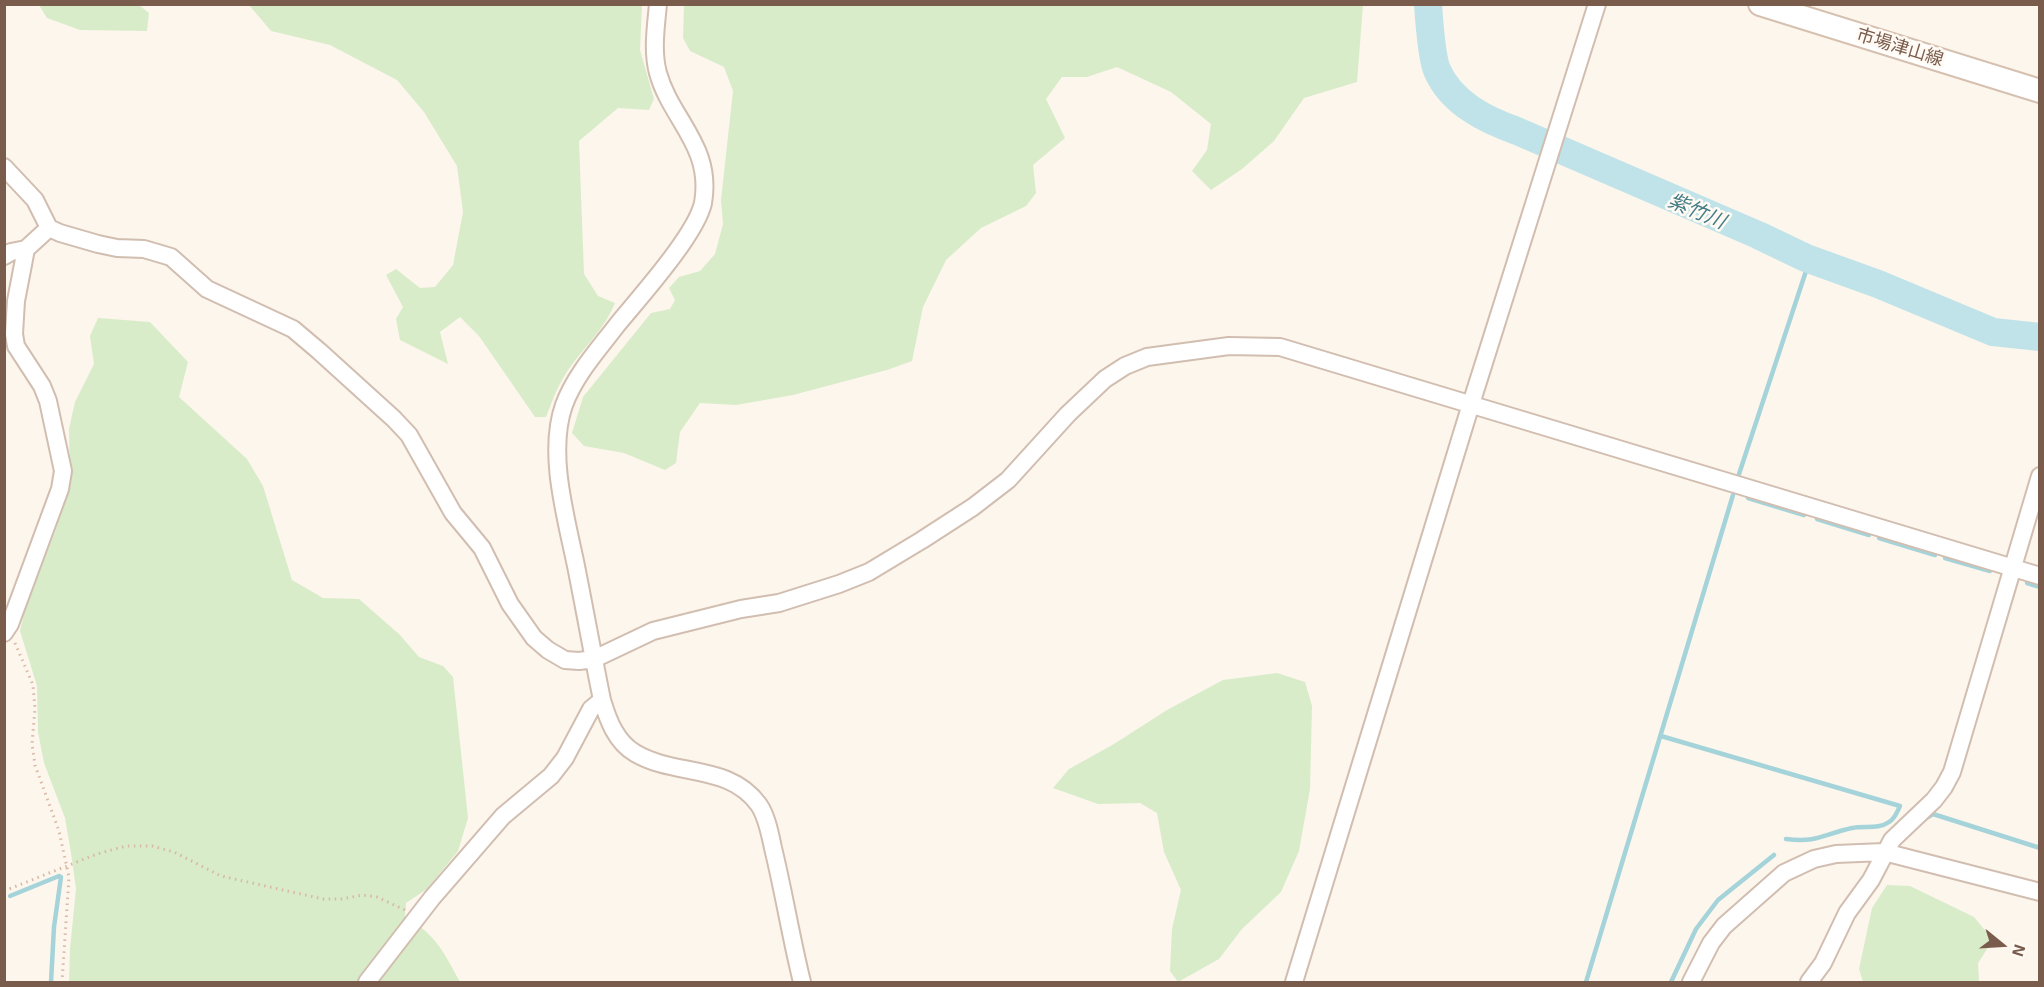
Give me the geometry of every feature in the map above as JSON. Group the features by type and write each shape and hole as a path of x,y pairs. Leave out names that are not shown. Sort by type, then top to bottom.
{"main road":[{"name":"市場津山線","path":"1760,4 2040,91"}],"street":[{"path":"658,4 655,43 658,72 671,103 696,144 703,171 702,204 687,237 582,370 565,404 559,425 557,455 563,500 602,700 609,722 620,739 634,753 658,762 710,773 729,780 747,792 760,807 768,826 780,875 802,982"},
{"path":"1294,982 1471,404 1597,4"},
{"path":"4,168 35,200 49,228 98,244 160,253 171,257 207,289 293,328 409,435 453,513 482,548 510,604 534,638 565,660 594,659 652,630 741,609 779,603 869,572 930,535 1008,480 1068,414 1105,379 1125,366 1147,357 1229,346 1280,347 2040,576"},
{"path":"4,256 26,249 49,228"},
{"path":"6,631 60,489 63,471 48,401 42,387 16,346 14,334 16,301 26,249"},
{"path":"1809,982 1823,963 1843,920 1870,880 1884,852 1904,827 1934,800 1952,771 2040,476"},
{"path":"367,982 418,916 503,816 551,776 565,758 591,709 602,700"},
{"path":"1691,982 1711,943 1724,926 1784,873 1814,859 1836,854 1884,852 2040,892"}],"path":[{"path":"6,631 33,685 35,709 32,744 35,765 59,831 67,867 69,892 62,982"},
{"path":"4,891 80,860 126,846 152,846 174,852 221,876 323,899 363,895 377,897 418,916"}],"green space":[{"path":"684,4 1363,5 1357,82 1304,98 1274,141 1242,169 1211,190 1192,171 1207,150 1211,124 1171,92 1117,67 1087,77 1062,77 1046,99 1065,138 1033,165 1036,193 1026,206 981,228 946,260 923,307 912,361 793,395 736,405 700,403 680,432 676,463 665,470 624,453 584,446 572,433 583,397 651,313 670,309 675,300 669,288 679,277 700,271 715,254 723,224 721,200 733,91 724,67 690,51 683,38"},
{"path":"39,5 139,5 149,13 147,31 80,30 47,18"},
{"path":"249,5 642,5 640,50 654,99 649,110 618,108 579,141 584,274 598,296 615,303 601,328 563,378 546,417 535,417 479,336 460,317 440,332 448,364 400,340 396,319 403,307 386,275 396,269 420,288 435,287 453,265 463,212 457,166 424,112 397,80 330,45 271,31"},
{"path":"98,318 150,322 188,362 179,397 247,459 263,486 292,580 323,598 359,599 400,635 419,657 443,666 453,677 468,818 458,851 427,889 406,903 405,916 432,937 460,982 69,982 76,889 71,853 65,818 44,763 38,732 37,686 20,631 25,609 55,532 70,480 69,429 75,402 94,364 90,336"},
{"path":"1277,673 1305,682 1312,706 1310,789 1299,851 1281,892 1242,929 1219,959 1178,982 1170,971 1172,929 1181,890 1164,852 1157,813 1140,803 1098,804 1053,788 1069,769 1167,710 1223,680"},
{"path":"1887,885 1910,886 1974,917 1993,940 1978,963 1979,981 1982,982 1863,982 1859,969 1872,908"}],"waterway":[{"name":"紫竹川","path":"1428,4 1432,48 1437,70 1451,92 1482,116 1806,258 1878,284 1993,332 2040,337"},
{"path":"1739,474 1809,262"},
{"path":"1586,982 1733,495"},
{"path":"1748,498 1804,515"},
{"path":"1817,519 1869,535"},
{"path":"1879,538 1935,555"},
{"path":"1945,558 1990,571"},
{"path":"2027,583 2040,587"},
{"path":"1661,736 1900,806 1893,819 1880,826 1852,828 1814,839 1786,839"},
{"path":"1923,820 1933,814 2040,848"},
{"path":"1671,982 1696,929 1718,900 1774,855"},
{"path":"10,896 61,877 54,927 51,982"}]}
